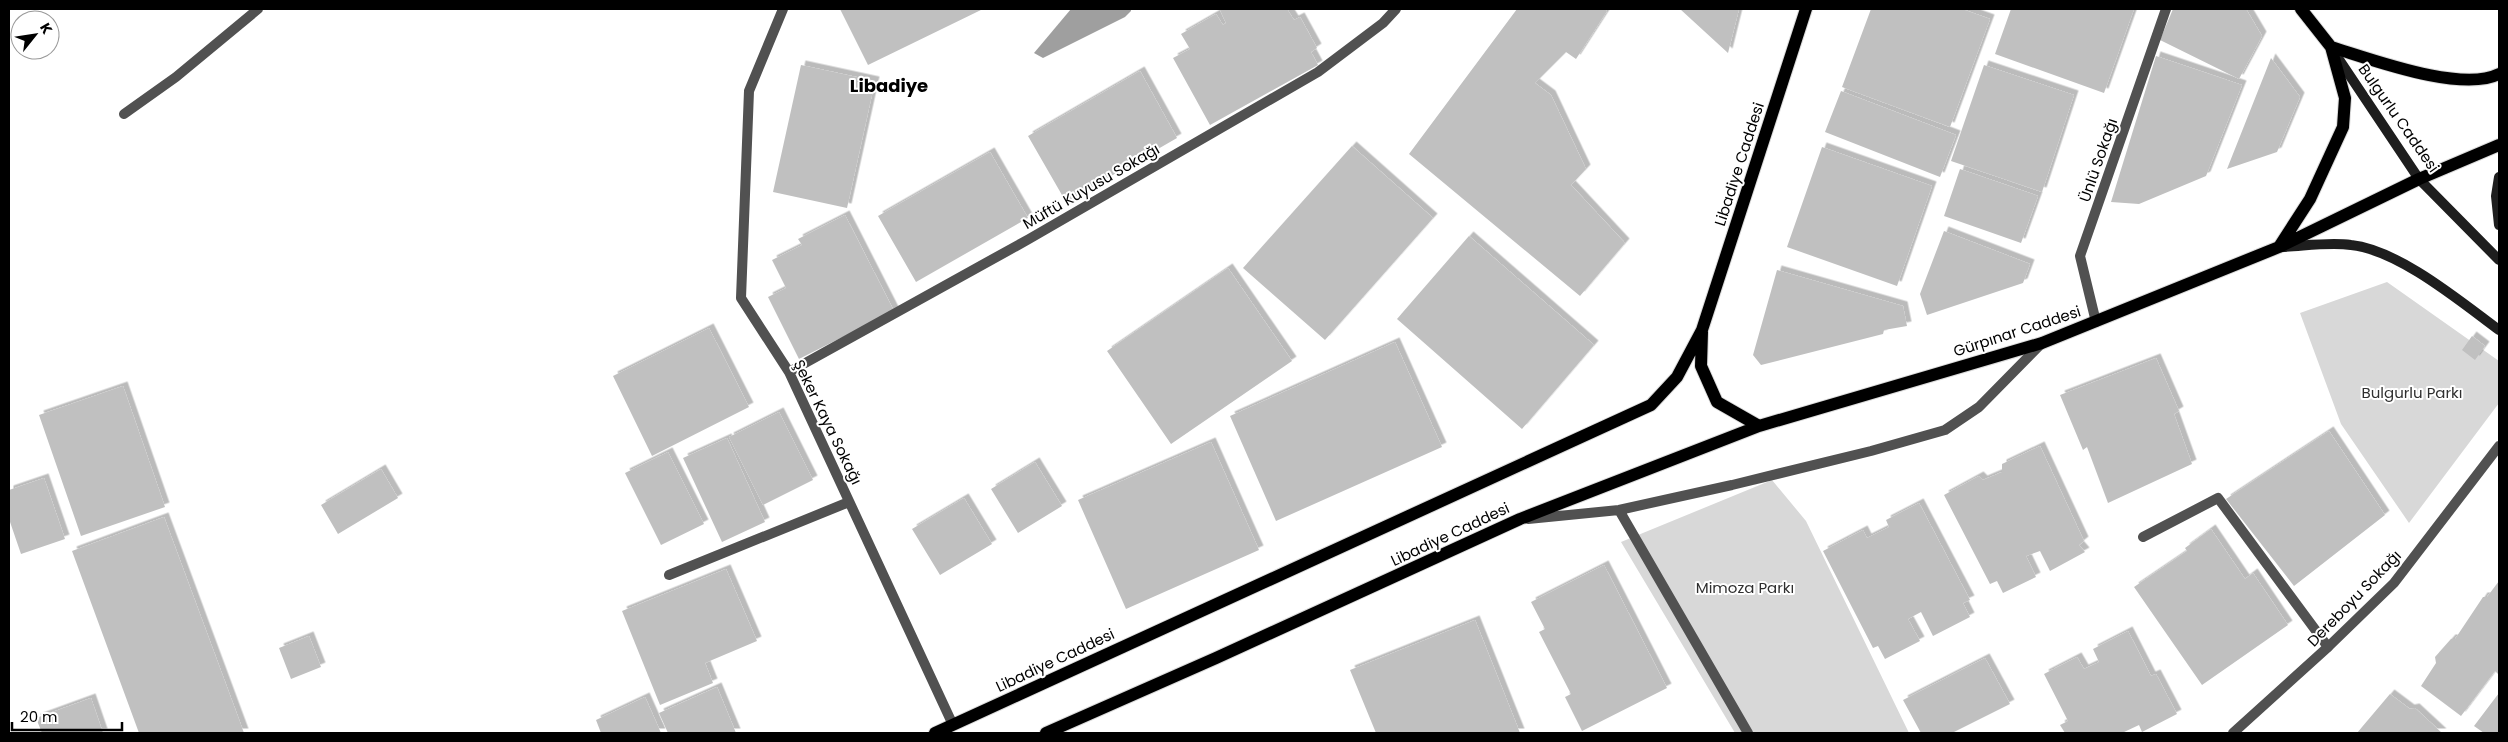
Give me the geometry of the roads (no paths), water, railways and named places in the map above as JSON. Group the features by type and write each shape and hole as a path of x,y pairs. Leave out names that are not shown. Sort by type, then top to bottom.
{"main road":[{"name":"Libadiye Caddesi","path":"936,733 1651,405 1677,377 1702,330 1806,9"},
{"name":"Bulgurlu Caddesi","path":"2301,9 2331,47 2420,179 2499,260"},
{"path":"2331,47 2417,73 2487,80 2499,74"},
{"path":"2279,247 2310,199 2343,127 2345,98 2331,47"},
{"name":"Gürpınar Caddesi","path":"1758,426 2042,343 2279,247 2420,179 2499,145"},
{"path":"2499,177 2496,196 2499,224"},
{"path":"2279,247 2352,245 2391,256 2499,330"},
{"name":"Libadiye Caddesi","path":"1702,330 1701,366 1717,402 1758,426"},
{"name":"Libadiye Caddesi","path":"1046,733 1216,658 1520,519 1758,426"}],"street":[{"path":"124,114 176,78 258,9"},
{"name":"Şeker Kaya Sokağı","path":"783,9 749,91 741,298 789,372 953,725"},
{"name":"Müftü Kuyusu Sokağı","path":"789,372 1029,239 1318,72 1383,24 1396,9"},
{"name":"Ünlü Sokağı","path":"2096,322 2080,256 2166,9"},
{"path":"1520,519 1619,510 1759,479 1945,430 1979,408 2042,343"},
{"name":"Dereboyu Sokağı","path":"2233,733 2328,647 2394,582 2499,446"},
{"path":"2143,537 2218,498 2328,647"},
{"path":"669,575 849,502"},
{"path":"1619,510 1748,733"}],"district":[{"name":"Libadiye","path":"889,85"}],"park label":[{"name":"Bulgurlu Parkı","path":"2412,392"},
{"name":"Mimoza Parkı","path":"1745,587"}]}
